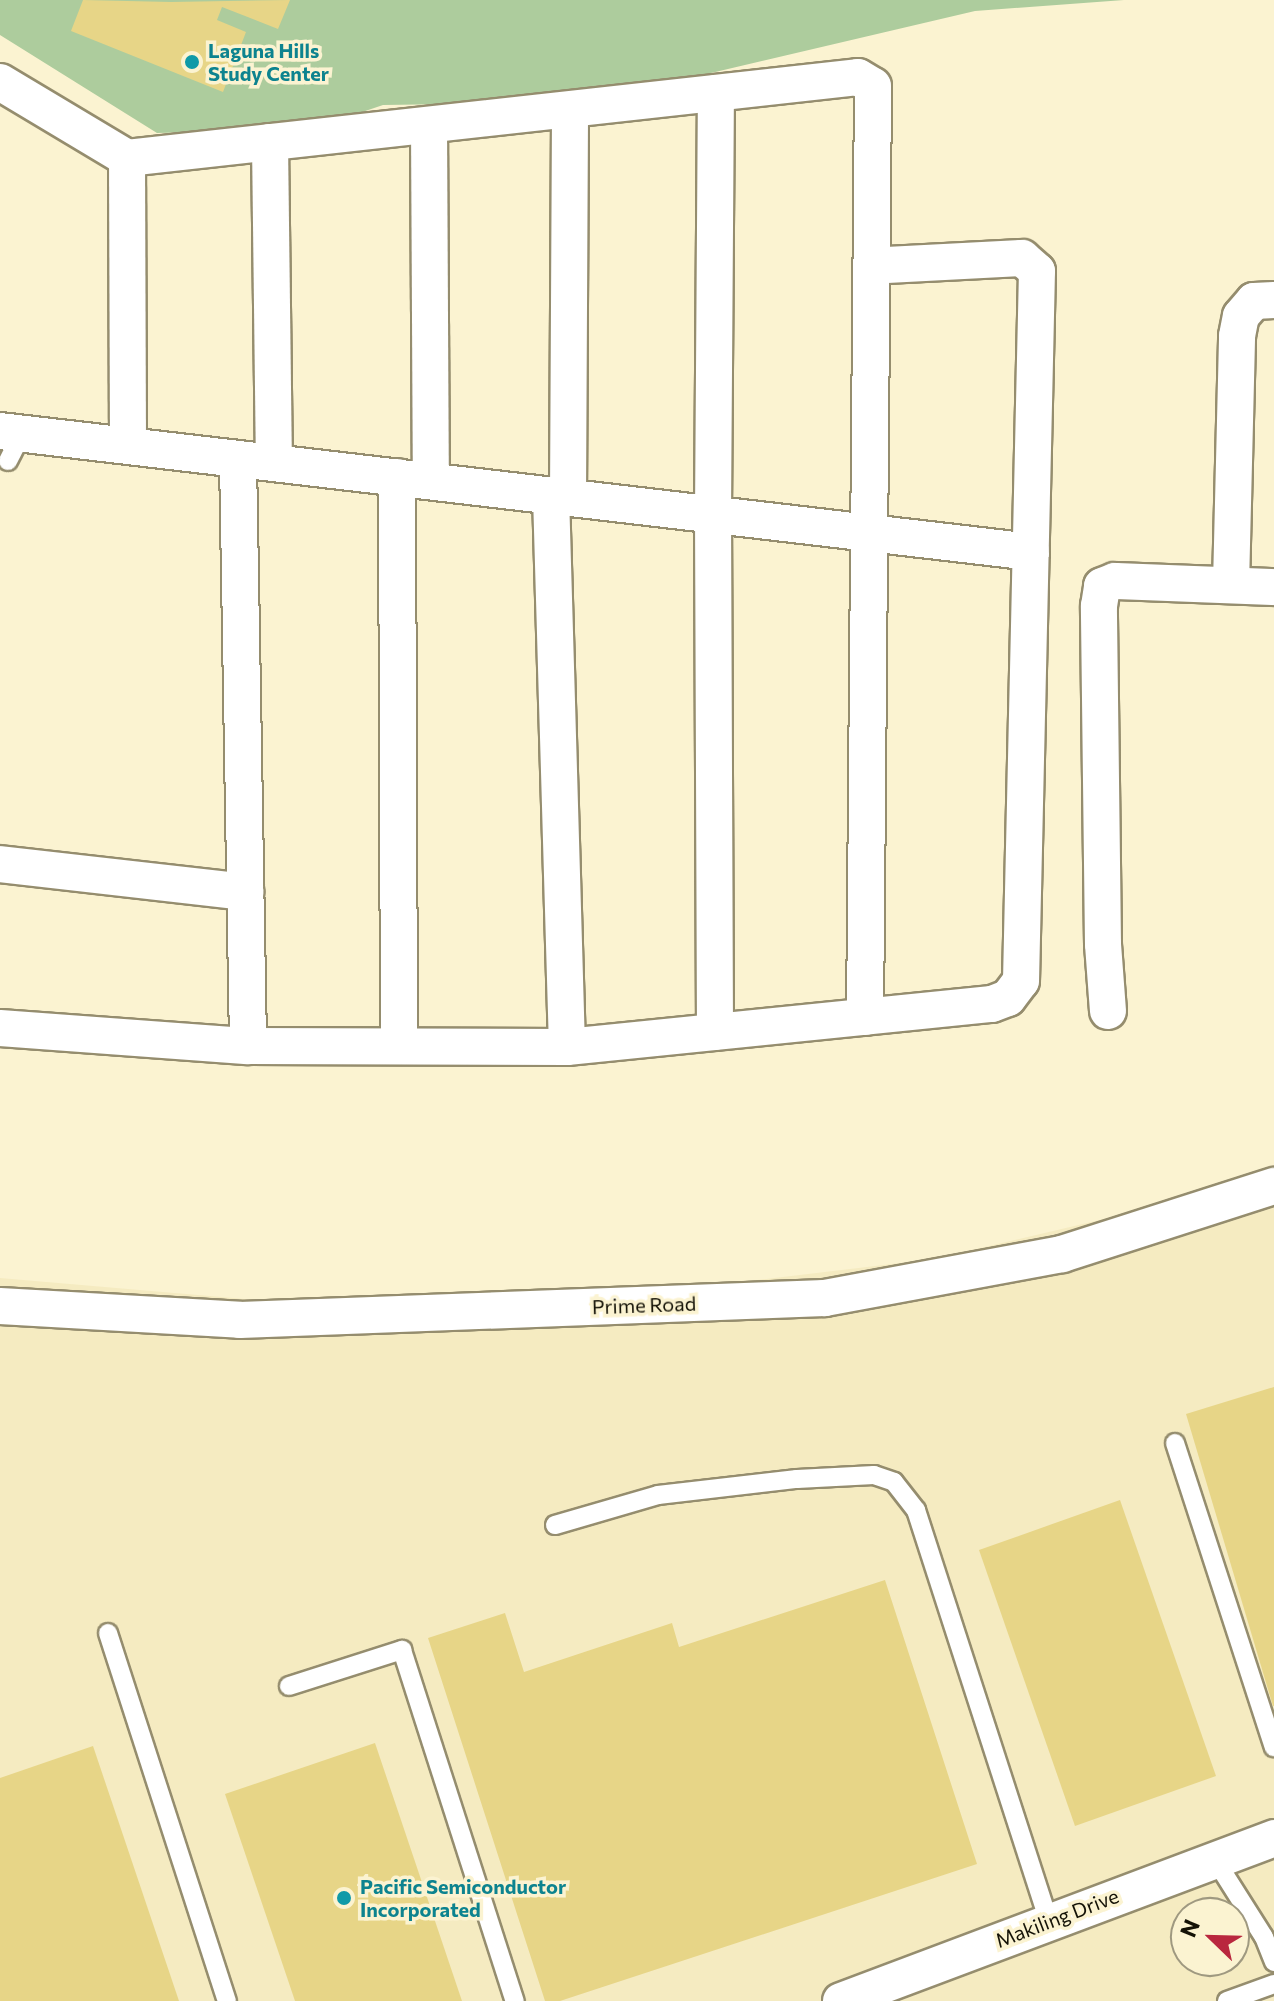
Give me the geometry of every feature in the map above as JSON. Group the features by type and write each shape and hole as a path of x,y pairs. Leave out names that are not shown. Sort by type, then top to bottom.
{"street":[{"path":"0,82 127,158 858,77 873,86 865,1017"},
{"path":"715,1032 713,514 716,93"},
{"path":"567,1047 559,496 570,110"},
{"path":"399,1046 414,479 429,125"},
{"path":"270,142 274,463"},
{"path":"127,158 128,445"},
{"path":"0,1028 248,1046 567,1047 992,1004 1008,998 1021,981 1037,271 1022,258 871,266"},
{"path":"1231,585 1237,336 1241,316 1254,301 1274,300"},
{"path":"10,442 128,445 1031,552"},
{"path":"238,459 248,1046"},
{"path":"1108,1011 1103,944 1099,606 1102,586 1115,581 1274,587"},
{"path":"0,864 245,892"},
{"name":"Prime Road","path":"0,1306 240,1320 825,1298 1062,1254 1274,1186"},
{"name":"Makiling Drive","path":"841,2001 894,1992 1049,1921 1274,1838"}],"lane":[{"path":"1175,1443 1274,1747"},
{"path":"555,1525 658,1495 797,1479 874,1475 894,1482 916,1510 1049,1921"},
{"path":"108,1633 227,2001"},
{"path":"289,1686 402,1650 515,2001"},
{"path":"1214,1858 1264,1937 1274,1962"},
{"path":"1227,2001 1274,1984"}],"shaded area":[{"path":"1274,1172 1274,2001 0,2001 0,1278 395,1312 665,1291 934,1259 1138,1211"}],"green space":[{"path":"0,0 1124,0 975,11 588,102 383,105 312,129 157,133 0,35"}],"building":[{"name":"Laguna Hills Study Center","path":"83,0 290,0 278,29 222,7 217,20 246,32 223,92 71,31"},
{"path":"1274,1387 1274,1706 1273,1706 1186,1414"},
{"path":"1120,1500 1216,1776 1075,1826 979,1550"},
{"path":"885,1580 977,1864 560,2001 545,2001 428,1638 505,1613 524,1672 672,1623 679,1647"},
{"name":"Pacific Semiconductor Incorporated","path":"375,1743 462,2001 295,2001 225,1794"},
{"path":"93,1746 179,2001 0,2001 0,1778"}],"place":[{"name":"Laguna Hills Study Center","path":"192,62"},
{"name":"Pacific Semiconductor Incorporated","path":"344,1898"}]}
